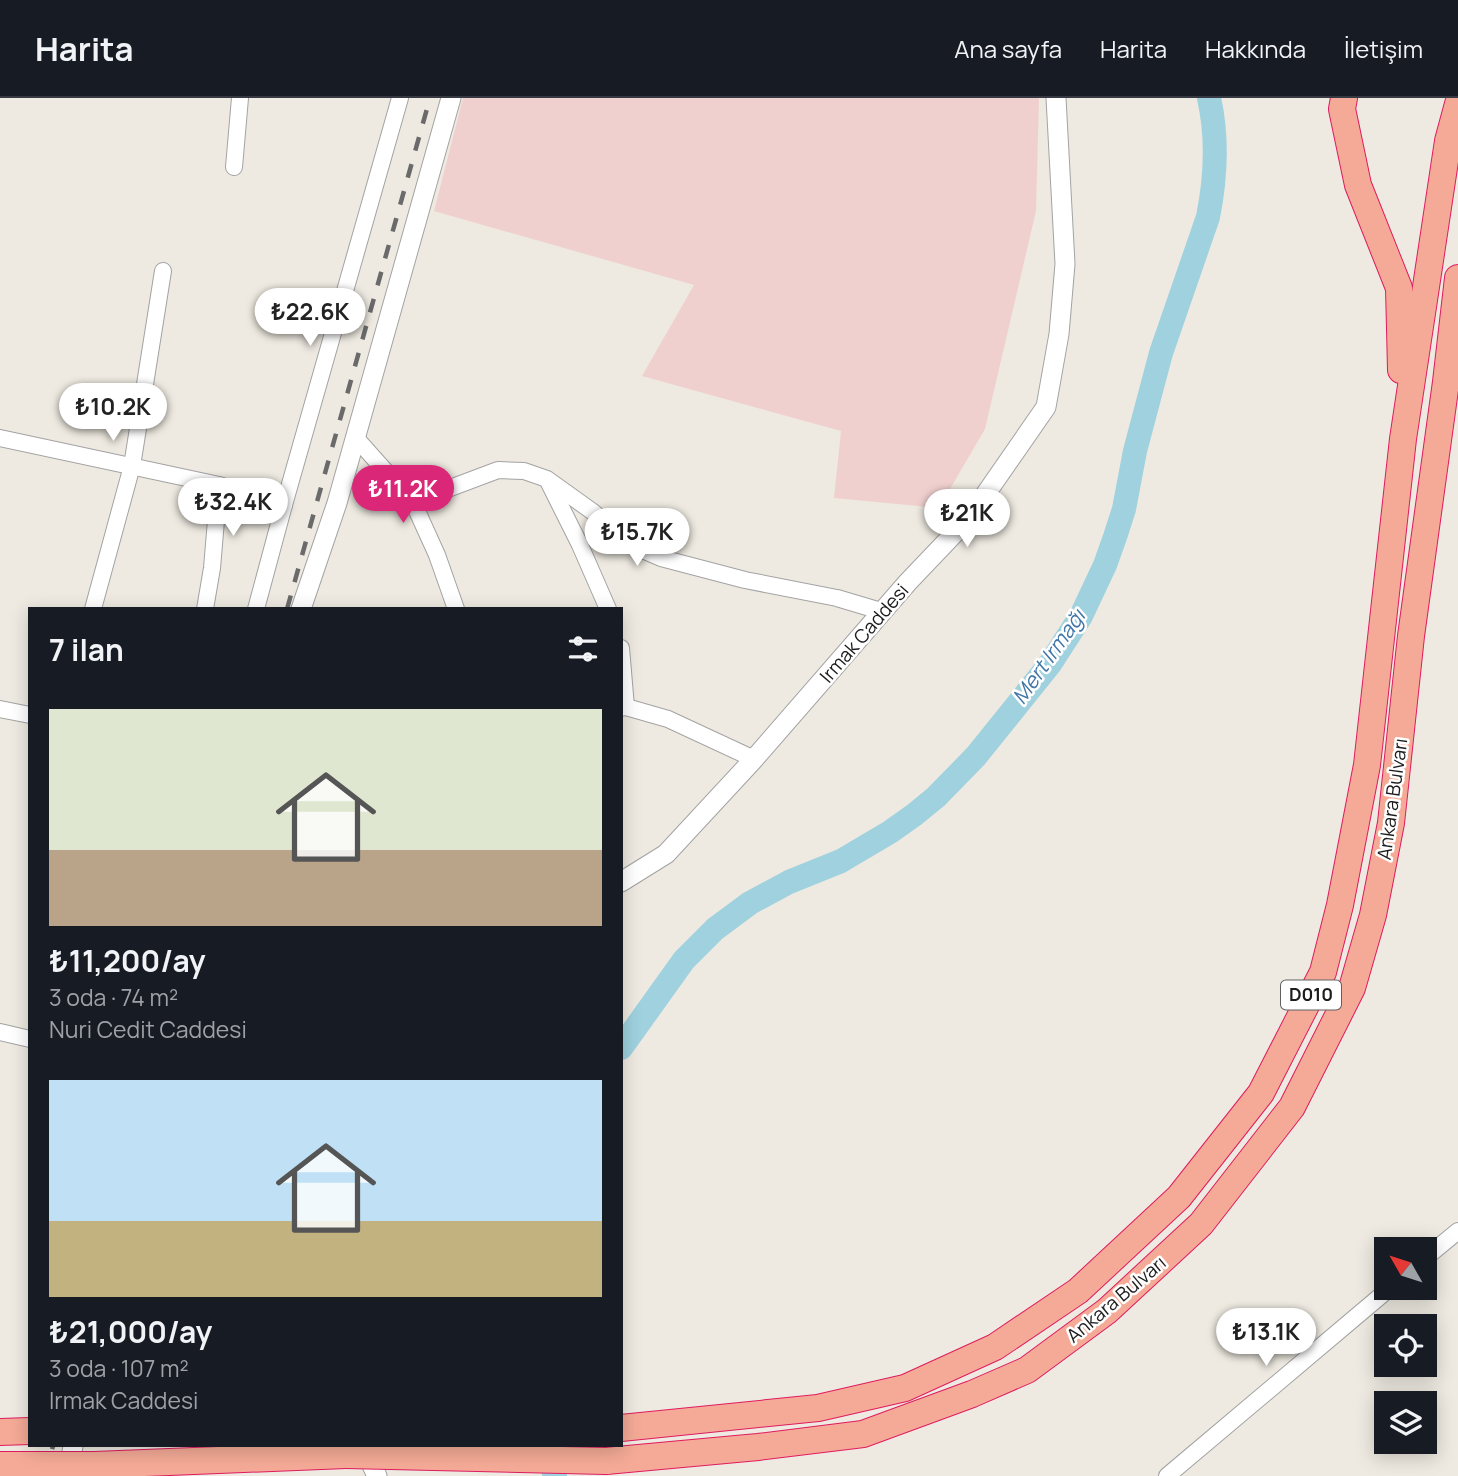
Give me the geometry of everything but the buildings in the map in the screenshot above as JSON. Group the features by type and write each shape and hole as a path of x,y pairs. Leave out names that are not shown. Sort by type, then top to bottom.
{"highway":[{"path":"1344,98 1342,109 1358,185 1399,288 1403,439"},
{"name":"Ankara Bulvarı","path":"623,1428 818,1408 905,1388 995,1348 1078,1291 1180,1197 1261,1093 1323,972 1340,905 1367,765 1403,439 1448,141 1458,104"},
{"name":"Ankara Bulvarı","path":"0,1465 94,1465 354,1450 606,1461 863,1434 972,1394 1027,1370 1107,1311 1201,1224 1292,1107 1352,988 1373,915 1391,823 1411,636 1458,278"},
{"path":"1446,382 1458,346"},
{"path":"0,1432 28,1431"}],"street":[{"path":"234,167 240,98"},
{"path":"257,607 400,98"},
{"path":"302,607 337,503 451,98"},
{"name":"Irmak Caddesi","path":"623,881 666,853 754,759 908,582 969,518 1045,407 1059,334 1065,264 1056,98"},
{"path":"94,607 132,466 163,271"},
{"path":"355,437 413,502 437,555 455,607"},
{"path":"0,438 219,485 284,505"},
{"path":"413,502 498,470 524,471 547,479 593,512 633,546 661,558 745,580 837,598 884,612"},
{"path":"547,479 607,607"},
{"path":"205,607 212,568 219,485"},
{"path":"623,687 624,707 668,719 754,759"},
{"path":"0,709 28,715"},
{"path":"0,1032 28,1039"},
{"path":"1437,1248 1458,1231"},
{"path":"1167,1476 1376,1300"},
{"path":"68,1476 73,1447"},
{"path":"354,1450 377,1476"}],"shaded area":[{"path":"463,98 1039,98 1036,211 985,429 939,508 834,498 841,431 642,376 694,285 434,211"}],"waterway":[{"name":"Mert Irmağı","path":"623,1045 684,960 715,929 750,903 789,882 841,861 890,832 936,797 976,756 1050,664 1081,616 1105,565 1124,509 1135,451 1161,353 1208,217 1215,158 1209,98"},
{"name":"Mert Irmağı","path":"545,1447 555,1476"}],"railway":[{"path":"288,607 430,98"},
{"path":"44,1476 53,1447"}]}
